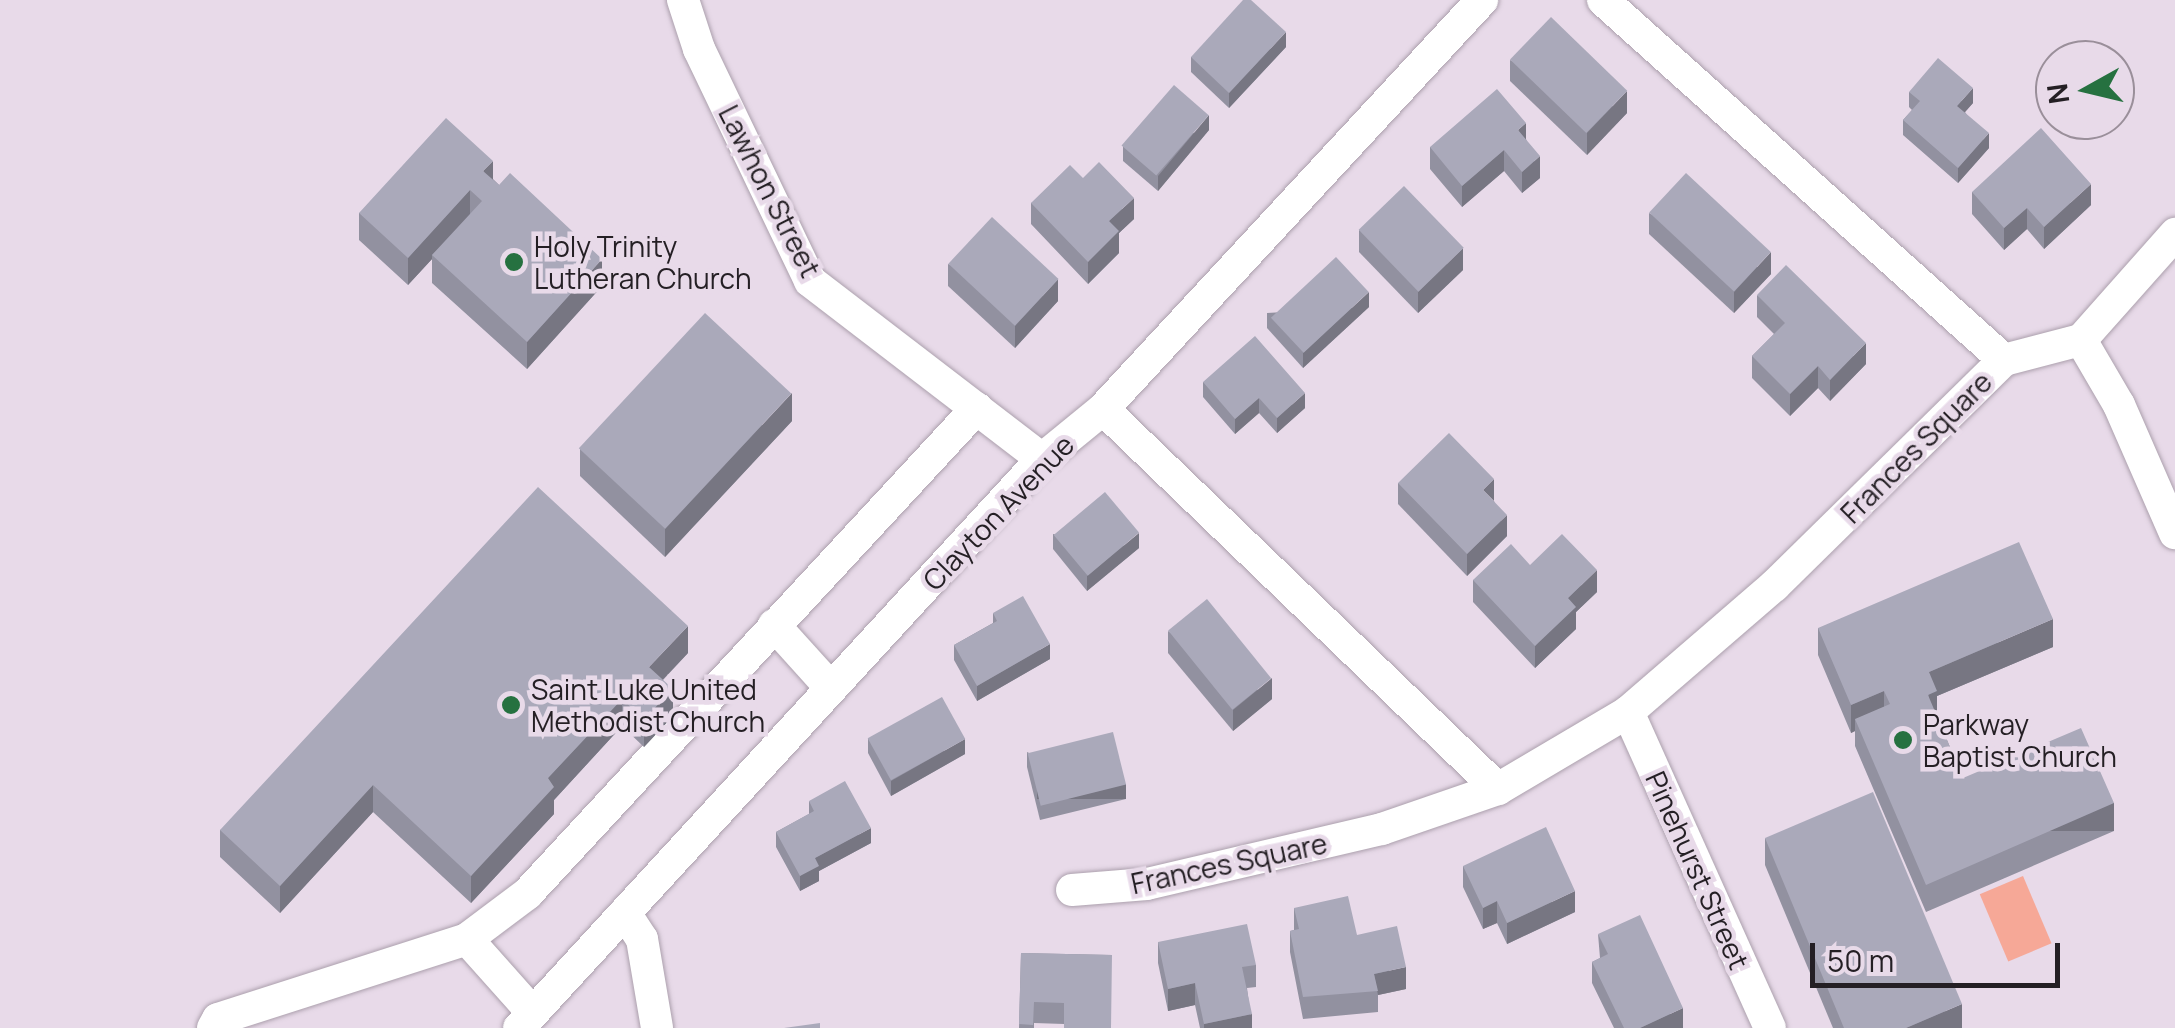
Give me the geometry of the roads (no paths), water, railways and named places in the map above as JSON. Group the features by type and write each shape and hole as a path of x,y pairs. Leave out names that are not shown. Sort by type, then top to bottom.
{"street":[{"name":"Lawhon Street","path":"683,0 699,49 810,280 1042,459"},
{"name":"Clayton Avenue","path":"526,1020 1042,459 1103,408 1482,0"},
{"name":"Frances Square","path":"1072,890 1146,884 1241,865 1382,829 1498,789 1628,712 1774,586 2004,360 1602,0"},
{"path":"2004,360 2082,340 2175,234"},
{"path":"2082,340 2119,405 2175,533"},
{"path":"213,1028 218,1020 467,940 526,894 977,408"},
{"path":"1103,408 1498,789"},
{"path":"774,625 831,688"},
{"name":"Pinehurst Street","path":"1628,712 1770,1028"},
{"path":"625,913 642,939 657,1028"},
{"path":"467,940 526,1020"}],"place":[{"name":"Holy Trinity Lutheran Church","path":"514,262"},
{"name":"Saint Luke United Methodist Church","path":"511,705"},
{"name":"Parkway Baptist Church","path":"1903,740"}]}
